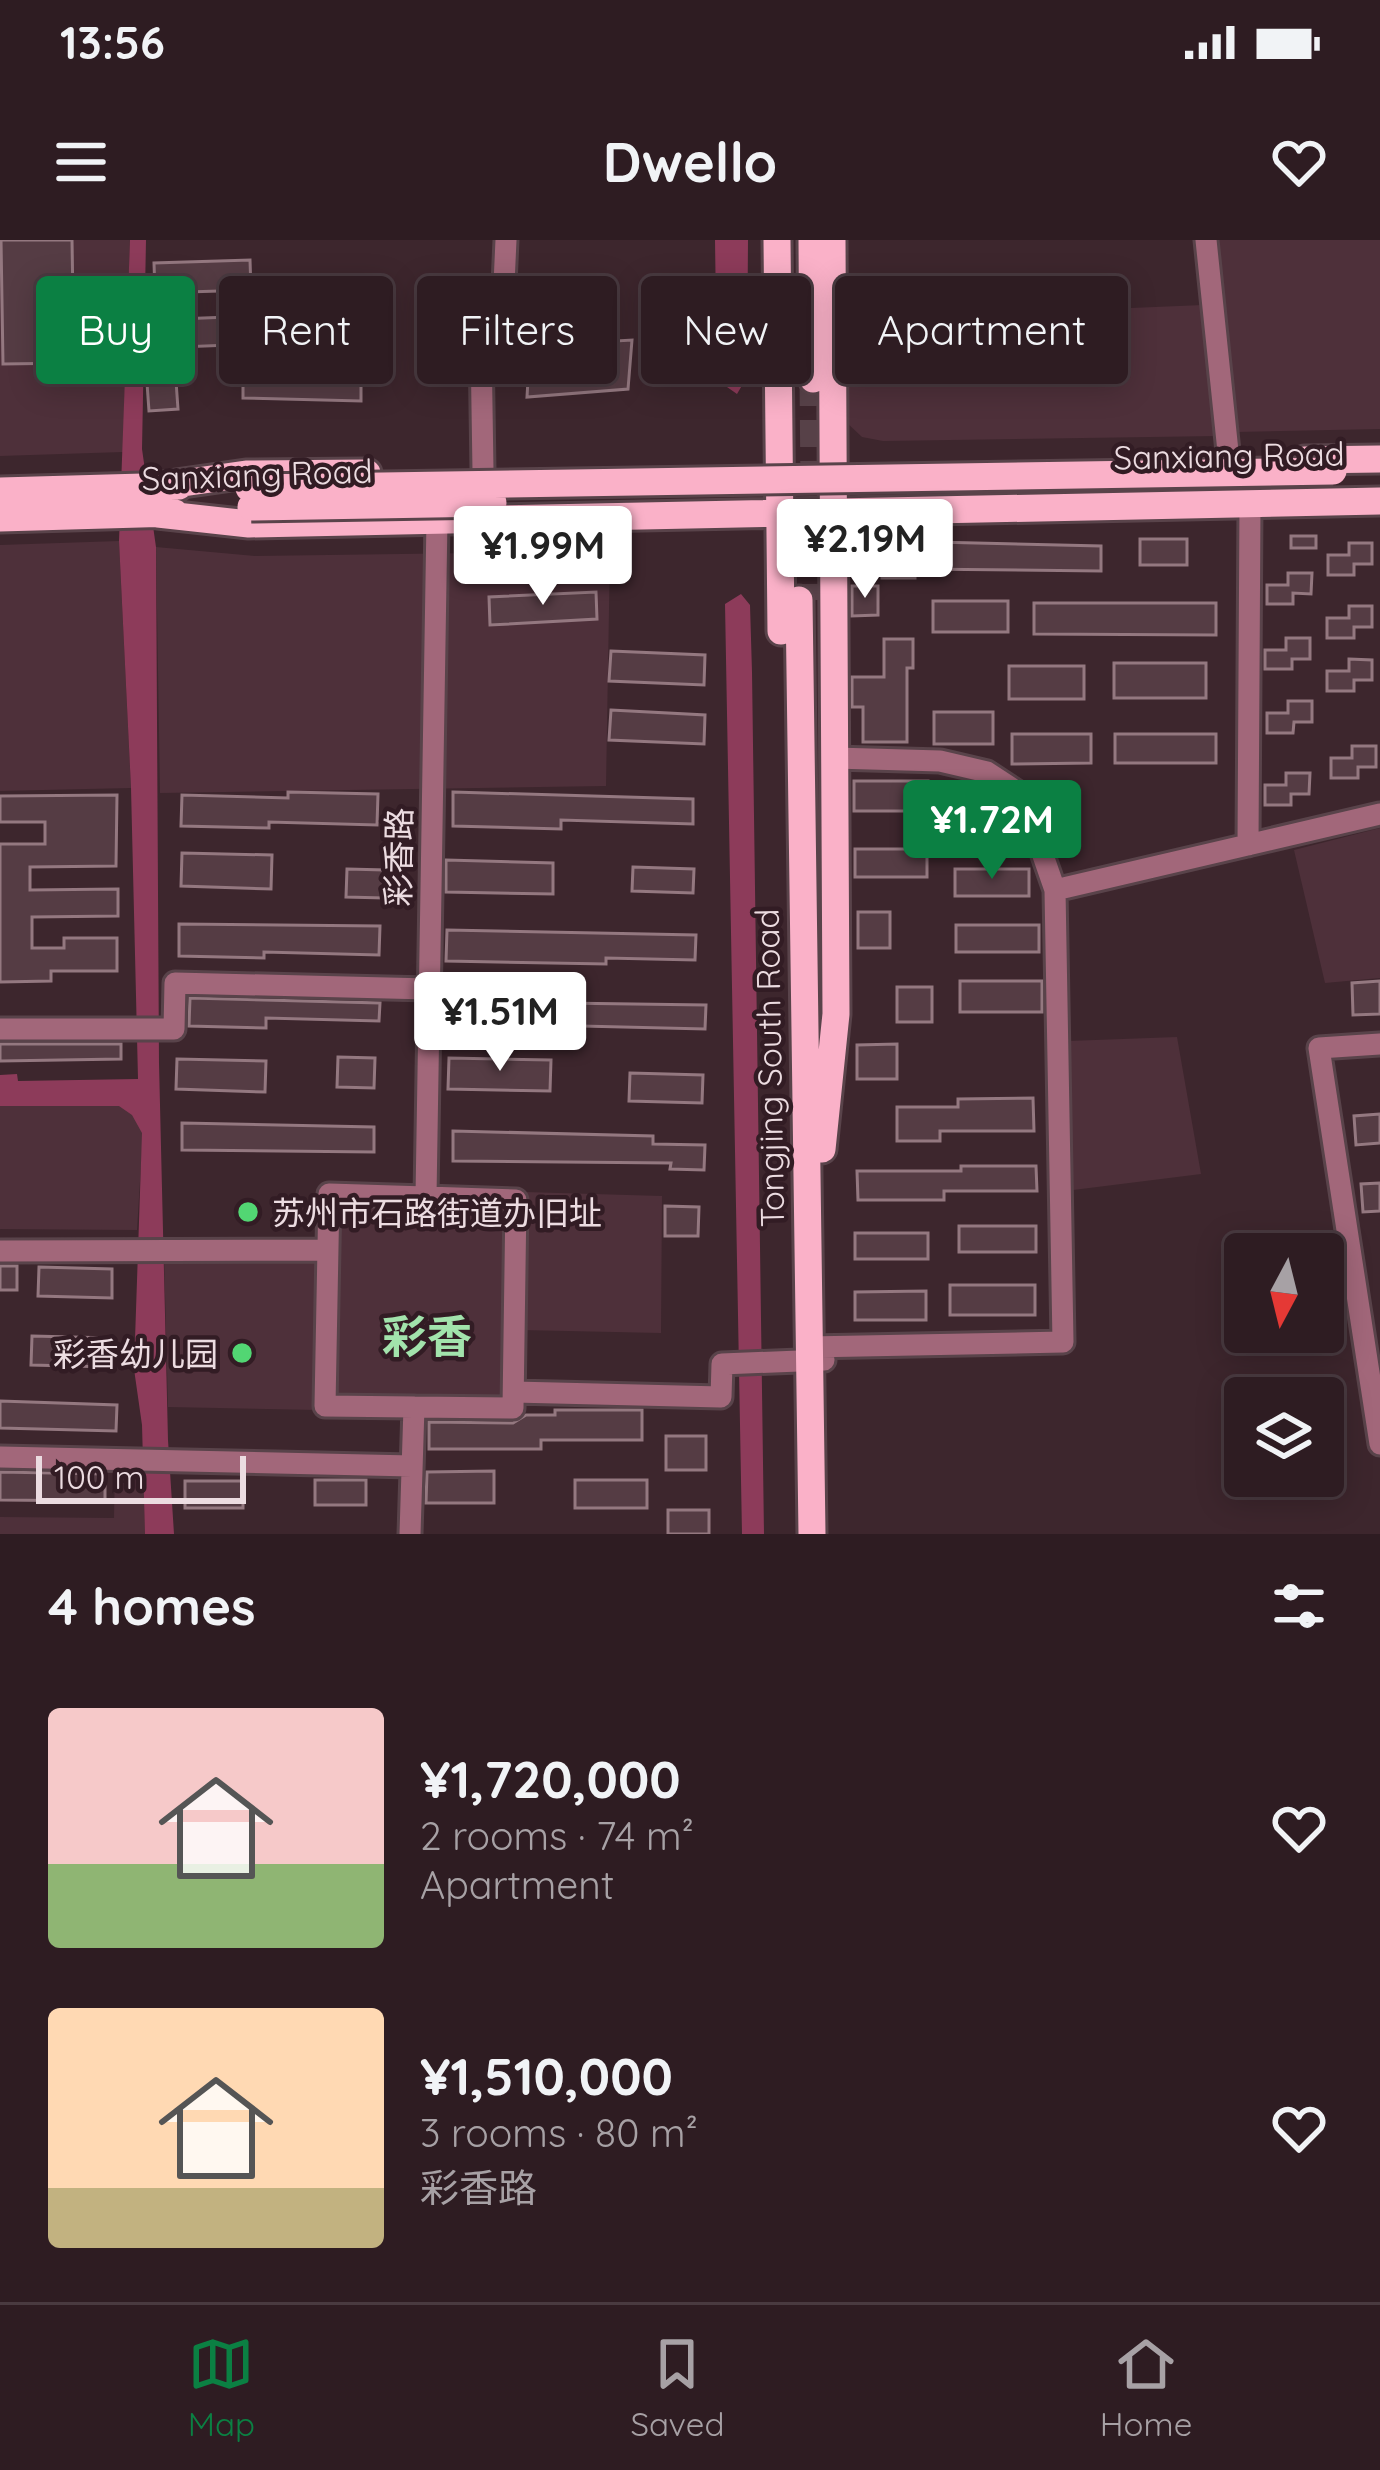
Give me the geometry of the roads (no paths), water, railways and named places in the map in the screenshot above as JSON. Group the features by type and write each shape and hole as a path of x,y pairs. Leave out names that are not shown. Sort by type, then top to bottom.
{"main road":[{"path":"777,240 806,385 833,466 833,511 807,593"},
{"path":"796,240 806,385"},
{"path":"806,385 812,240"},
{"path":"814,1149 836,1014 835,758 807,593 780,512 779,467 806,385 832,240"},
{"path":"158,500 246,474 1228,461 1380,464"},
{"name":"Sanxiang Road","path":"1333,480 1380,464"},
{"name":"Sanxiang Road","path":"0,490 113,501 1333,480 1380,490"},
{"path":"158,500 249,524 1380,501"},
{"name":"Sanxiang Road","path":"0,518 113,501"},
{"name":"Tongjing South Road","path":"807,593 818,1354 828,1534"},
{"name":"Tongjing South Road","path":"812,1534 818,1354"}],"street":[{"path":"483,471 481,343 502,328 506,240"},
{"path":"1206,240 1228,461"},
{"path":"1248,844 1250,503"},
{"name":"彩香路","path":"426,1197 437,519"},
{"path":"514,1392 721,1396 722,1364 818,1354 1063,1342 1055,890 1022,795 1002,779 966,767 918,758 835,758"},
{"path":"1055,890 1380,814"},
{"path":"0,1029 174,1029 175,983 429,989"},
{"path":"1380,1043 1319,1048 1380,1444"},
{"path":"328,1194 516,1200 513,1408 325,1406 328,1250 328,1194"},
{"path":"0,1250 328,1250"},
{"path":"410,1534 414,1407"},
{"path":"0,1457 412,1466"}],"tunnel":[{"path":"813,379 815,600"}],"place":[{"name":"苏州市石路街道办旧址","path":"248,1212"},
{"name":"彩香幼儿园","path":"242,1353"}],"district":[{"name":"彩香","path":"427,1336"}]}
